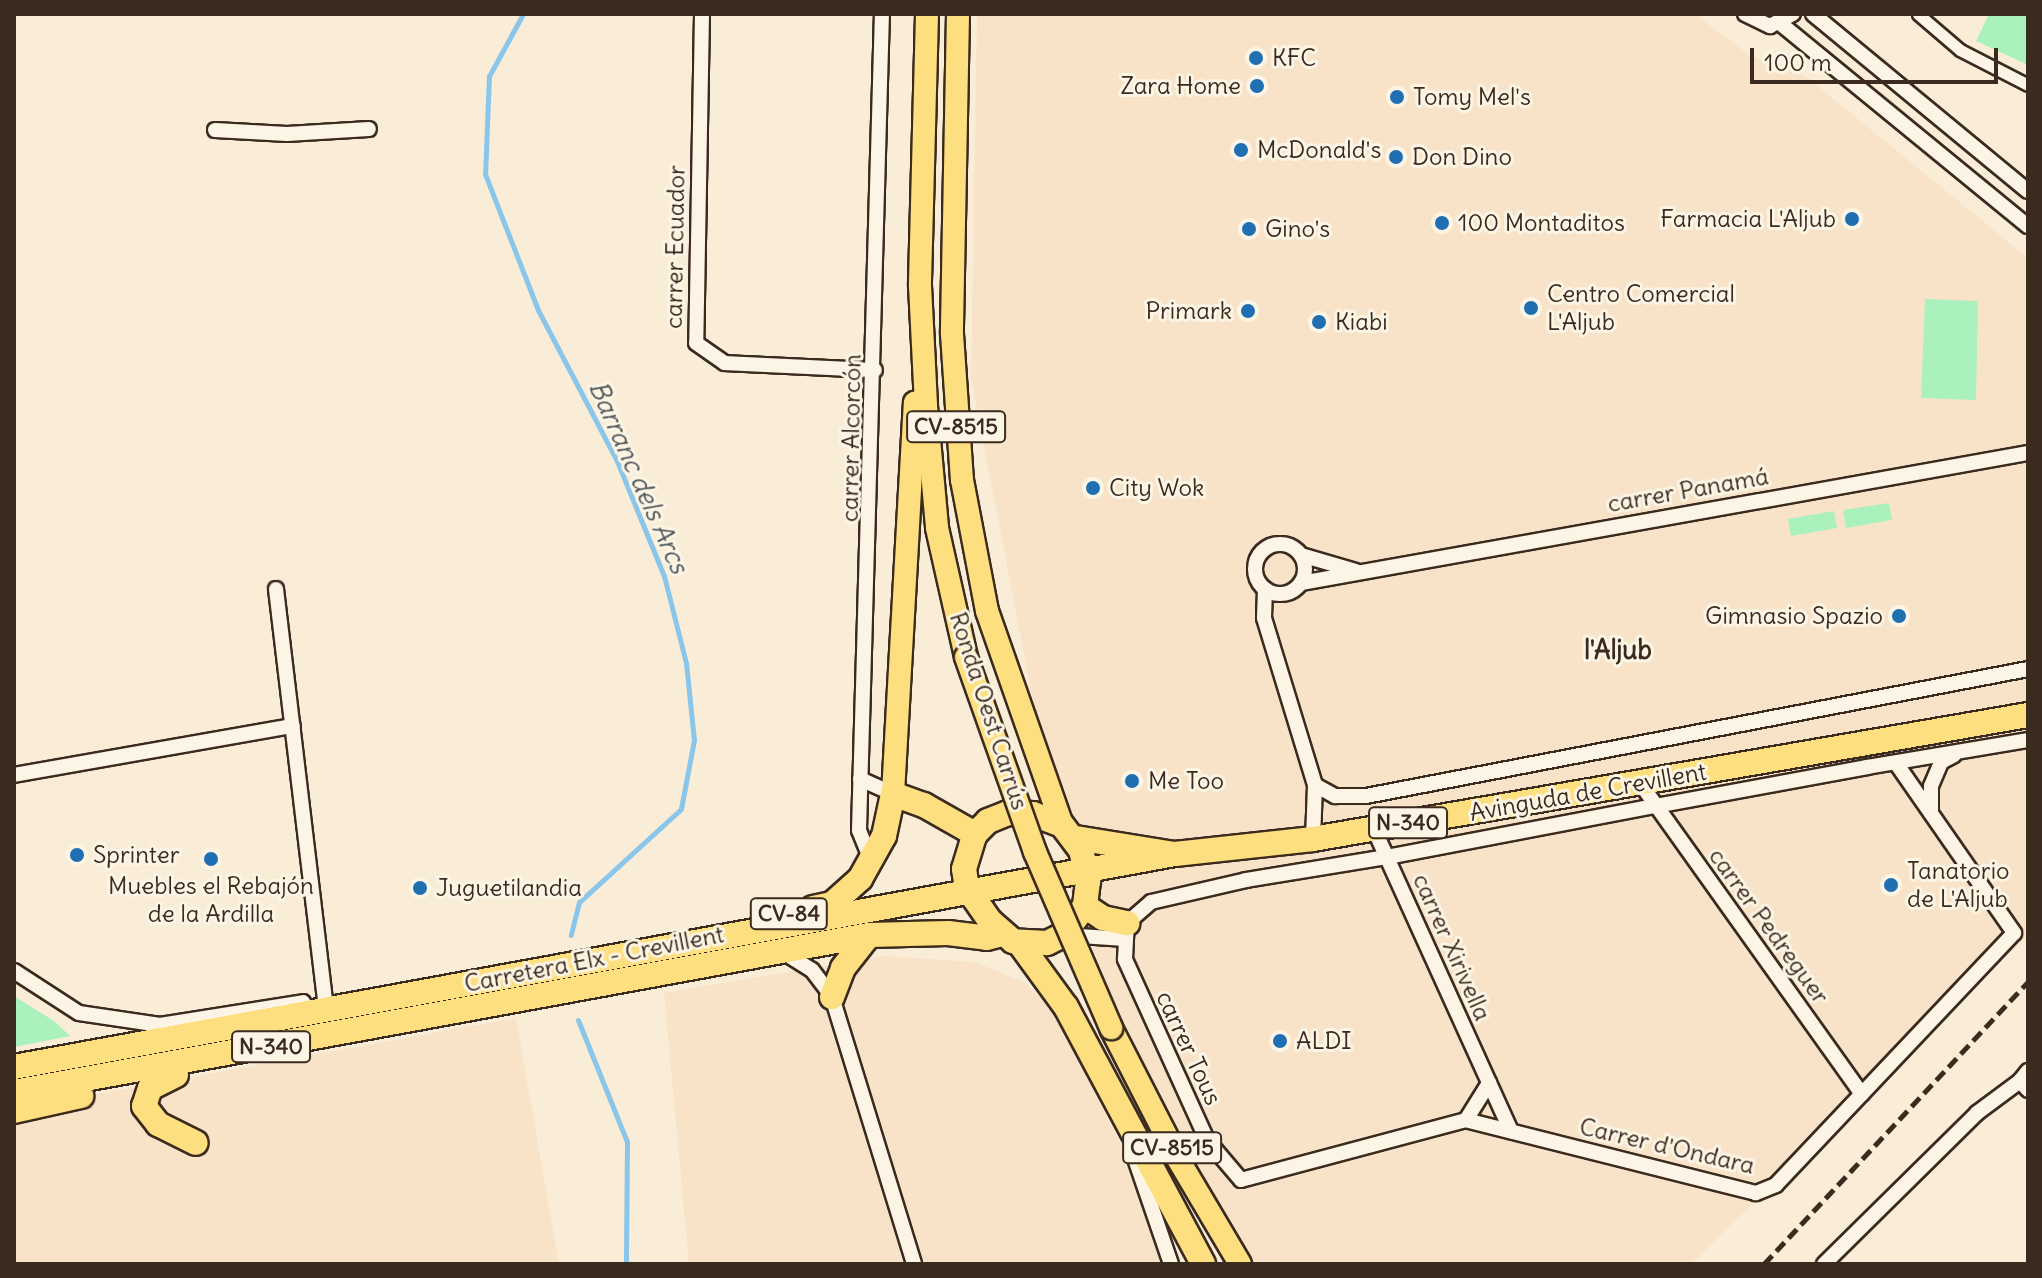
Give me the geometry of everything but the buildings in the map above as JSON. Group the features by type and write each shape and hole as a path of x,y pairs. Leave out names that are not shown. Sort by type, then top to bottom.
{"highway":[{"name":"Avinguda de Crevillent","path":"975,834 988,821 1008,813 1033,814 1069,832 1175,854 1313,839 2028,715"},
{"path":"871,860 884,836 893,794 924,805 975,834 964,869 967,888 1066,1007 1120,1115 1203,1264"},
{"path":"1063,935 1085,906 1087,869 1069,832"},
{"name":"Carretera Elx - Crevillent","path":"14,1067 658,949 967,888 1175,854"},
{"name":"CV-84","path":"722,935 832,904 852,886 871,860"},
{"path":"1085,906 1126,931"},
{"name":"Carretera Elx - Crevillent","path":"14,1092 869,935 948,933 1047,943 1063,935"},
{"path":"832,997 843,968 869,935"},
{"path":"14,1111 329,1043 347,1033"},
{"path":"176,1075 150,1088 144,1106 158,1124 196,1143"}],"main road":[{"name":"Ronda Oest Carrús","path":"927,14 920,286 937,528 966,657 1035,852 1111,1028 1178,1159 1240,1264"},
{"name":"Ronda Oest Carrús","path":"958,14 952,334 962,480 987,611 1069,832"},
{"path":"893,794 920,286"}],"street":[{"name":"carrer Ecuador","path":"702,14 692,328 696,343 725,363 875,370"},
{"name":"carrer Alcorcón","path":"871,860 859,830 875,370 882,14"},
{"path":"1745,14 1760,25 1787,19 2028,226"},
{"path":"1813,14 2028,191"},
{"path":"1918,14 1960,50 2028,85"},
{"path":"215,130 287,134 369,129"},
{"name":"carrer Panamá","path":"1301,583 2026,453"},
{"path":"1268,625 1272,607 1283,594 1301,583 1305,569 1301,555 1279,544 1264,550 1255,571 1265,589 1262,604 1268,625 1315,785 1313,839"},
{"name":"carrer Panamá","path":"1301,555 1356,571"},
{"path":"276,589 325,999"},
{"path":"1265,589 1283,594"},
{"name":"Avinguda de Crevillent","path":"1315,785 1335,796 1366,796 2028,669"},
{"path":"14,775 293,726"},
{"name":"Avinguda de Crevillent","path":"1126,931 1151,902 1655,806 2028,740"},
{"path":"1863,746 1892,763 1931,813"},
{"path":"1931,813 1931,786 1941,762 1959,753"},
{"path":"860,779 893,794"},
{"name":"carrer Pedreguer","path":"1640,783 1862,1094"},
{"name":"Carrer d'Ondara","path":"1241,1180 1466,1120 1756,1193 1776,1185 2014,933 1931,813"},
{"name":"carrer Xirivella","path":"1374,829 1511,1131"},
{"path":"1063,935 1126,931"},
{"name":"carrer Tous","path":"1126,931 1125,959 1207,1140 1241,1180"},
{"path":"783,952 812,970 832,997 914,1264"},
{"path":"14,971 79,1013 160,1025 325,999 474,982"},
{"path":"1824,1264 1977,1113 2025,1081"},
{"path":"1466,1120 1489,1083"},
{"path":"1120,1115 1171,1264"}],"shaded area":[{"path":"977,14 1695,14 1752,57 1788,66 1809,79 2028,258 2028,935 1691,1264 1248,1264 1184,1159 1126,1032 1068,884 971,378"},
{"path":"883,956 974,962 1026,983 1056,1014 1180,1264 689,1264 664,993"},
{"path":"516,1018 559,1264 14,1264 14,1109"}],"green space":[{"path":"1989,14 2028,14 2028,65 1976,41"},
{"path":"1925,299 1978,301 1976,400 1921,398"},
{"path":"1889,503 1892,520 1846,528 1843,510"},
{"path":"1834,511 1837,528 1791,536 1788,519"},
{"path":"14,996 54,1021 70,1036 14,1047"}],"waterway":[{"name":"Barranc dels Arcs","path":"523,14 489,76 485,174 538,310 617,461 664,576 686,663 694,740 681,809 579,902 571,935"},
{"name":"Barranc dels Arcs","path":"578,1020 627,1142 626,1264"}],"railway":[{"path":"1764,1264 2028,982"}],"place":[{"name":"KFC","path":"1256,58"},
{"name":"Zara Home","path":"1257,86"},
{"name":"Tomy Mel's","path":"1397,97"},
{"name":"McDonald's","path":"1241,150"},
{"name":"Don Dino","path":"1396,157"},
{"name":"Farmacia L'Aljub","path":"1852,219"},
{"name":"100 Montaditos","path":"1442,223"},
{"name":"Gino's","path":"1249,229"},
{"name":"Centro Comercial L'Aljub","path":"1531,308"},
{"name":"Primark","path":"1248,311"},
{"name":"Kiabi","path":"1319,322"},
{"name":"City Wok","path":"1093,488"},
{"name":"Gimnasio Spazio","path":"1899,616"},
{"name":"Me Too","path":"1132,781"},
{"name":"Sprinter","path":"77,855"},
{"name":"Muebles el Rebajón de la Ardilla","path":"211,859"},
{"name":"Tanatorio de L'Aljub","path":"1891,885"},
{"name":"Juguetilandia","path":"420,888"},
{"name":"ALDI","path":"1280,1041"}],"district":[{"name":"l'Aljub","path":"1618,650"}]}
